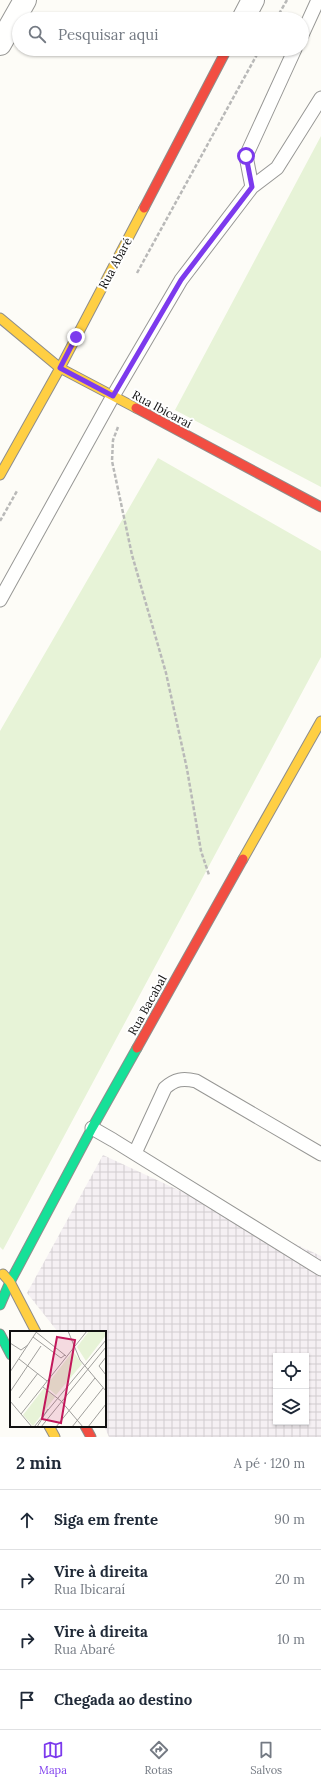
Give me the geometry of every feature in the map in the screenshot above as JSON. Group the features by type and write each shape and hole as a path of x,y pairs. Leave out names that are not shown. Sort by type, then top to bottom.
{"street":[{"path":"18,12 25,0"},
{"path":"247,12 253,0"},
{"path":"0,44 12,23"},
{"name":"Rua Abaré","path":"0,475 60,368 223,56"},
{"name":"Rua Ibicaraí","path":"0,318 60,368 321,507"},
{"name":"Rua Bacabal","path":"0,1305 10,1282 92,1128 321,720"},
{"path":"0,1270 10,1282 35,1331"},
{"path":"0,1334 10,1353"},
{"path":"50,1427 55,1437"},
{"path":"86,1427 91,1437"}],"lane":[{"path":"309,19 318,0"},
{"path":"252,187 246,156 292,56"},
{"path":"0,600 113,396 181,280 252,187 277,168 321,98"},
{"path":"135,1153 165,1088 178,1080 187,1079 196,1081 321,1154"},
{"path":"92,1128 135,1153 321,1269"}],"path":[{"path":"280,12 287,0"},
{"path":"119,424 113,440 112,461 132,556 166,674 188,769 201,851 218,902"}],"shaded area":[{"path":"103,1155 321,1256 321,1437 109,1437 104,1427 106,1427 106,1331 57,1331 27,1293"}],"green space":[{"path":"321,136 321,487 175,410"},
{"path":"158,458 321,551 321,657 3,1250 0,1247 0,731"}],"traffic: fast":[{"path":"0,1305 10,1282 92,1128 137,1048"},
{"path":"0,1334 10,1353"}],"traffic: slow":[{"path":"0,475 60,368 144,208"},
{"path":"0,318 60,368 136,408"},
{"path":"243,859 321,721"},
{"path":"3,1274 10,1282 35,1331"},
{"path":"50,1427 55,1437"}],"traffic: jam":[{"path":"144,208 223,56"},
{"path":"136,408 321,507"},
{"path":"137,1048 243,859"},
{"path":"86,1427 91,1437"}],"route":[{"path":"76,337 60,368 113,396 181,280 252,187 246,156"}]}
